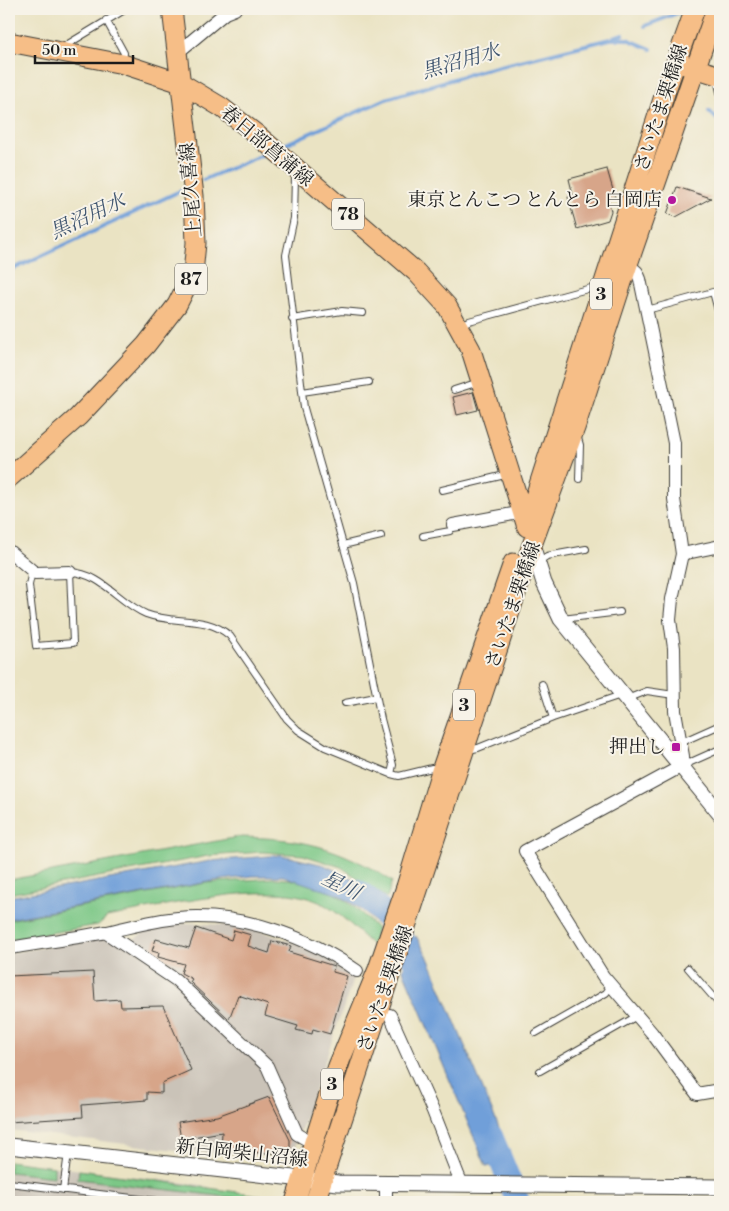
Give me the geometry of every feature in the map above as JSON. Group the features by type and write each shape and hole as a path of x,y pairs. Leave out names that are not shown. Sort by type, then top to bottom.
{"main road":[{"name":"上尾久喜線","path":"9,478 108,388 156,333 187,288 193,273 196,243 194,196 172,9"},
{"name":"さいたま栗橋線","path":"410,894 441,771 524,516 603,288 695,9"},
{"name":"さいたま栗橋線","path":"314,1202 382,977 410,894 535,554 628,264 716,9"},
{"name":"春日部菖蒲線","path":"9,42 123,64 181,83 221,107 255,133 416,272 447,306 460,326 471,350 535,554"},
{"path":"676,63 696,68 719,81"},
{"name":"さいたま栗橋線","path":"295,1202 338,1066 382,977"}],"street":[{"path":"177,53 225,13 235,9"},
{"path":"628,264 637,272 640,279 674,443 674,499 682,554 671,613 676,676 674,695 682,742 682,766"},
{"path":"453,525 513,514 524,516"},
{"path":"682,554 720,546"},
{"path":"9,551 32,571 70,572"},
{"path":"535,554 561,619 720,814"},
{"path":"682,766 526,851 611,986 638,1016 697,1094 720,1090"},
{"path":"9,948 179,918 249,923 280,931 330,952 358,971"},
{"path":"105,932 176,980 267,1066 297,1134 313,1144"},
{"path":"390,1015 467,1185"},
{"name":"新白岡柴山沼線","path":"9,1146 301,1180 386,1185 720,1188"},
{"path":"386,1185 386,1202"}],"lane":[{"path":"58,51 126,9"},
{"path":"106,20 124,53 123,64"},
{"path":"298,171 295,176 294,218 286,255 292,319 304,408 354,583 376,697 393,765 391,774"},
{"path":"460,326 469,321 591,288 603,288"},
{"path":"647,310 720,290"},
{"path":"713,292 720,318"},
{"path":"292,319 342,311 363,313"},
{"path":"302,392 369,382"},
{"path":"454,390 481,382"},
{"path":"574,428 580,445 579,479"},
{"path":"442,490 510,474"},
{"path":"423,536 450,531 453,525"},
{"path":"342,545 381,536"},
{"path":"535,554 547,556 586,549"},
{"path":"32,571 30,585 36,646 71,645 73,643 70,572 82,572 92,576 143,613 165,619 209,623 220,628 230,636 287,719 298,730 325,746 399,776 432,768 441,771"},
{"path":"561,619 620,612"},
{"path":"542,684 553,718"},
{"path":"464,750 478,748 553,718 623,697 647,691 674,695"},
{"path":"345,703 376,697"},
{"path":"682,742 720,725"},
{"path":"682,766 720,749"},
{"path":"688,968 720,1004"},
{"path":"536,1033 606,993 611,986"},
{"path":"540,1071 638,1016"},
{"path":"63,1190 68,1153"},
{"path":"9,1184 165,1202"}],"shaded area":[{"path":"186,923 246,926 312,949 348,970 354,977 294,1150 284,1156 201,1153 9,1130 9,953 95,939 132,940 153,927"},
{"path":"9,1161 202,1185 220,1191 266,1196 269,1202 9,1202"}],"green space":[{"path":"238,837 300,842 318,846 354,859 392,881 387,898 341,867 303,855 262,852 208,856 9,894 9,880"},
{"path":"275,878 297,880 320,886 347,901 377,929 372,945 341,916 327,906 298,895 272,893 214,897 185,902 107,917 98,925 9,940 9,920 206,883"},
{"path":"9,1161 54,1167 54,1177 9,1172"},
{"path":"79,1170 266,1196 269,1202 78,1179"}],"water":[{"path":"281,855 324,865 354,879 385,902 377,925 365,912 339,895 283,876 253,876 214,881 9,919 9,897 210,861"},
{"path":"416,936 427,955 515,1166 486,1166 403,970"}],"building":[{"path":"607,169 615,197 608,199 611,211 608,220 577,229 568,197 573,195 569,179"},
{"path":"677,187 711,198 676,217 667,214"},
{"path":"473,392 478,410 457,415 453,397"},
{"path":"196,928 231,940 234,930 251,935 248,946 269,953 272,941 291,946 289,952 334,966 333,972 347,976 330,1034 313,1029 312,1034 296,1030 298,1026 265,1016 268,1005 238,995 229,1019 190,982 192,979 181,973 184,964 158,957 159,953 152,951 156,939 189,948"},
{"path":"93,972 95,1001 120,999 121,1007 163,1006 191,1070 162,1083 162,1093 147,1092 147,1100 82,1105 83,1117 9,1122 9,976"},
{"path":"269,1097 290,1140 290,1151 284,1154 221,1151 222,1132 181,1139 178,1122 217,1116"}],"waterway":[{"path":"645,26 680,12"},
{"name":"黒沼用水","path":"614,37 623,34"},
{"name":"黒沼用水","path":"286,144 386,99 480,71 610,39 627,39 651,49"},
{"name":"黒沼用水","path":"709,111 720,122"},
{"name":"黒沼用水","path":"203,180 262,155"},
{"name":"黒沼用水","path":"9,271 180,191"},
{"name":"星川","path":"357,891 379,909 397,931 425,981"},
{"name":"星川","path":"491,1136 518,1202"}],"place":[{"name":"東京とんこつ とんとら 白岡店","path":"672,200"},
{"name":"押出し","path":"676,747"}]}
